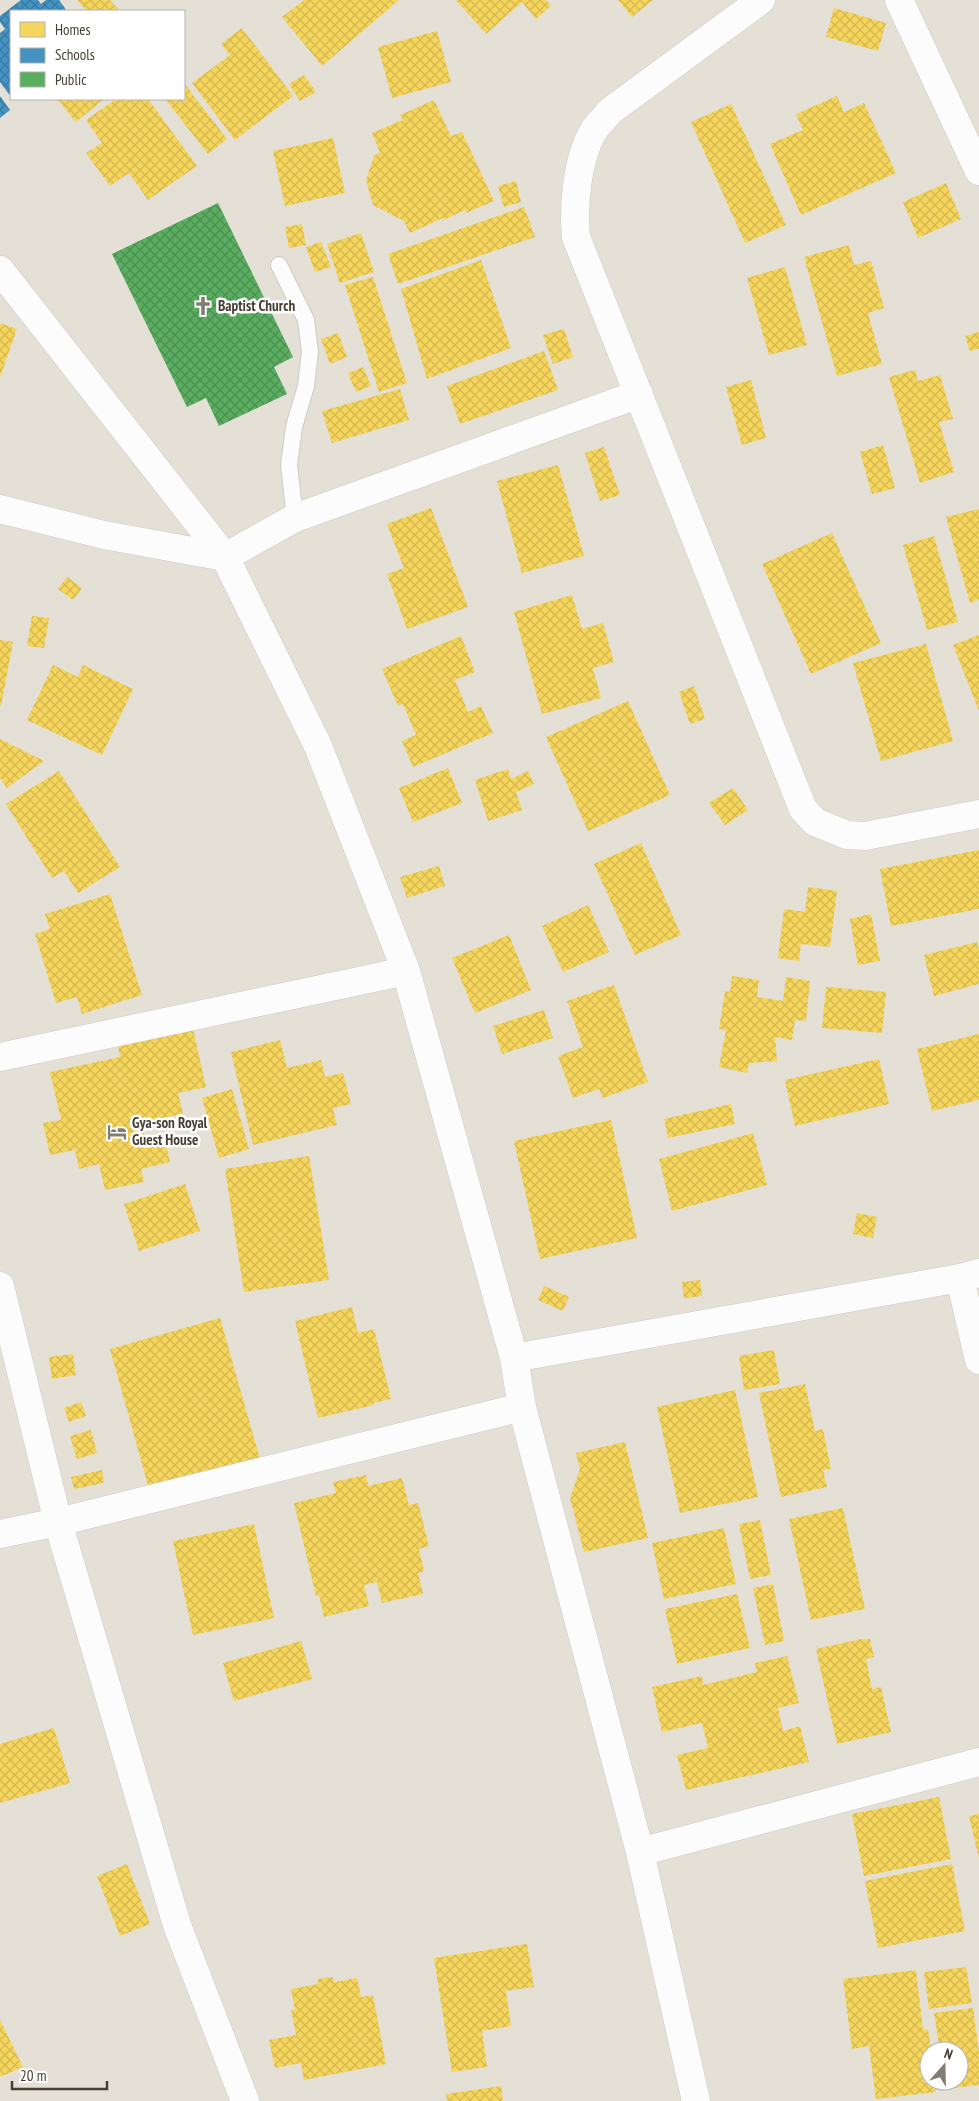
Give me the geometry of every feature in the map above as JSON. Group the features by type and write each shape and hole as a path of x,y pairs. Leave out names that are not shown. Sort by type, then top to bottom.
{"street":[{"path":"761,0 610,112 595,130 584,151 574,211 576,237 640,394 803,809 815,822 847,835 865,836 979,814"},
{"path":"899,0 979,171"},
{"path":"0,270 225,557 318,746 406,971 514,1358 522,1407 640,1852 696,2101"},
{"path":"0,509 104,535 225,557 294,518 640,394"},
{"path":"0,1057 406,971"},
{"path":"514,1358 969,1276 979,1360"},
{"path":"0,1286 58,1522 177,1925 245,2101"},
{"path":"0,1534 58,1522 522,1407"},
{"path":"640,1852 979,1762"}],"lane":[{"path":"279,265 306,320 310,352 306,386 294,426 289,465 294,518"}],"shaded area":[{"path":"0,0 979,0 979,2101 0,2101"}],"building: Homes":[{"path":"77,0 110,0 119,10 86,10"},
{"path":"304,0 399,0 322,66 282,17"},
{"path":"456,0 546,0 551,6 536,19 522,2 486,34"},
{"path":"618,0 653,0 632,17"},
{"path":"834,8 886,23 878,51 826,37"},
{"path":"242,28 293,96 235,140 192,83 230,55 221,44"},
{"path":"437,31 451,82 392,98 378,47"},
{"path":"304,75 316,92 300,101 289,84"},
{"path":"185,84 227,139 208,154 166,100 185,100"},
{"path":"837,96 844,112 864,103 896,173 801,215 770,144 803,130 796,114"},
{"path":"58,100 103,100 76,122"},
{"path":"115,100 149,100 197,166 148,200 129,173 110,186 86,153 102,143 86,120"},
{"path":"434,100 451,136 462,132 494,201 466,213 465,210 444,220 443,218 410,233 404,221 373,205 366,180 374,156 380,152 372,133 403,120 400,115"},
{"path":"731,104 786,225 745,243 691,122"},
{"path":"333,138 345,193 285,206 273,151"},
{"path":"516,181 521,202 504,207 498,186"},
{"path":"946,183 961,219 918,238 903,202"},
{"path":"524,207 535,237 398,284 388,254"},
{"path":"302,224 306,245 289,248 285,227"},
{"path":"361,233 374,272 340,283 327,244"},
{"path":"321,242 331,267 315,272 306,247"},
{"path":"849,245 854,265 871,261 884,308 868,313 882,364 837,376 804,257"},
{"path":"481,260 511,348 427,379 401,289"},
{"path":"785,267 807,345 769,355 747,278"},
{"path":"373,277 407,383 379,392 345,285"},
{"path":"0,323 17,329 0,377"},
{"path":"564,329 573,357 553,364 543,335"},
{"path":"979,332 979,349 970,351 965,336"},
{"path":"338,333 347,357 330,364 321,339"},
{"path":"544,351 558,390 460,424 447,386"},
{"path":"363,367 371,386 356,392 348,373"},
{"path":"915,370 918,381 940,375 953,419 939,422 954,472 920,483 889,377"},
{"path":"751,380 766,438 742,445 726,387"},
{"path":"400,389 409,420 332,443 322,411"},
{"path":"883,445 895,488 872,494 860,452"},
{"path":"604,447 620,495 600,501 585,453"},
{"path":"558,465 584,556 522,573 497,481"},
{"path":"431,508 468,607 407,629 387,574 404,568 387,524"},
{"path":"979,509 979,600 970,603 946,517"},
{"path":"832,533 881,643 811,674 762,564"},
{"path":"934,536 958,622 927,630 903,545"},
{"path":"67,577 82,588 73,600 58,589"},
{"path":"572,595 582,629 603,623 614,662 593,668 601,698 542,714 514,612"},
{"path":"32,616 49,618 44,648 27,646"},
{"path":"979,635 979,711 953,645"},
{"path":"461,636 475,672 455,680 468,712 481,706 493,733 413,767 402,741 416,735 403,704 398,706 382,669"},
{"path":"0,640 13,642 1,706 0,706"},
{"path":"926,644 953,741 881,761 853,663"},
{"path":"53,665 78,677 83,665 133,689 102,755 27,720"},
{"path":"694,686 705,719 690,724 679,692"},
{"path":"628,701 670,795 588,831 546,737"},
{"path":"0,739 44,761 7,788 0,778"},
{"path":"448,768 462,803 413,822 399,788"},
{"path":"508,769 511,779 528,771 534,784 516,792 522,810 488,821 475,780"},
{"path":"59,771 120,867 78,893 64,871 52,878 6,804"},
{"path":"733,788 748,810 725,825 709,803"},
{"path":"641,843 681,935 635,955 594,864"},
{"path":"979,850 979,909 891,926 880,869"},
{"path":"439,866 445,886 407,898 400,877"},
{"path":"808,887 837,891 830,947 801,944 799,961 778,958 784,909 805,912"},
{"path":"110,894 142,995 82,1014 77,997 56,1003 35,934 50,929 45,914"},
{"path":"588,905 609,952 563,972 542,926"},
{"path":"871,914 880,961 858,965 850,919"},
{"path":"509,935 531,990 475,1013 452,958"},
{"path":"977,942 979,951 979,984 934,996 924,955"},
{"path":"732,976 759,980 757,997 783,1001 786,977 810,981 806,1021 795,1020 792,1040 775,1037 777,1061 749,1063 747,1073 719,1067 726,1030 719,1029 725,991 730,992"},
{"path":"614,985 648,1082 603,1098 599,1089 573,1098 558,1056 583,1047 567,1001"},
{"path":"826,987 886,992 882,1033 822,1028"},
{"path":"544,1010 553,1038 502,1054 493,1026"},
{"path":"193,1029 206,1087 178,1093 183,1114 142,1122 147,1148 166,1144 170,1162 141,1169 144,1182 105,1190 99,1164 79,1169 75,1150 50,1155 43,1123 61,1120 50,1072 120,1057 118,1045"},
{"path":"979,1034 979,1100 932,1111 917,1049"},
{"path":"280,1040 287,1068 321,1060 325,1077 343,1073 351,1104 333,1108 337,1125 253,1145 231,1052"},
{"path":"879,1059 889,1104 795,1126 785,1080"},
{"path":"232,1089 249,1149 219,1158 202,1098"},
{"path":"731,1104 735,1124 668,1138 664,1119"},
{"path":"611,1120 637,1238 540,1259 514,1141"},
{"path":"753,1133 767,1185 672,1211 659,1159"},
{"path":"309,1156 329,1280 244,1292 225,1169"},
{"path":"185,1184 200,1231 139,1251 124,1204"},
{"path":"857,1213 877,1217 873,1238 853,1234"},
{"path":"700,1280 702,1296 684,1298 682,1282"},
{"path":"544,1286 569,1297 563,1311 538,1300"},
{"path":"352,1307 358,1333 374,1329 391,1399 373,1403 374,1405 318,1418 295,1321"},
{"path":"220,1318 260,1459 149,1489 110,1349"},
{"path":"774,1350 780,1384 744,1390 739,1356"},
{"path":"73,1354 76,1375 52,1379 49,1357"},
{"path":"805,1384 815,1431 823,1429 831,1469 823,1470 827,1487 781,1497 759,1393"},
{"path":"735,1390 758,1497 680,1513 657,1407"},
{"path":"81,1402 86,1416 69,1422 64,1408"},
{"path":"91,1430 97,1453 77,1459 70,1436"},
{"path":"625,1442 648,1538 584,1552 570,1498 580,1469 576,1453"},
{"path":"102,1470 104,1483 74,1489 71,1477"},
{"path":"366,1475 368,1486 402,1478 409,1505 418,1503 429,1546 419,1549 424,1571 418,1573 423,1594 382,1603 377,1582 364,1585 369,1606 324,1617 319,1595 316,1596 294,1503 336,1493 333,1482"},
{"path":"843,1508 865,1609 811,1620 789,1519"},
{"path":"760,1520 771,1575 750,1579 739,1524"},
{"path":"254,1524 274,1618 193,1635 173,1541"},
{"path":"724,1528 736,1584 664,1599 652,1543"},
{"path":"773,1584 784,1641 765,1645 753,1588"},
{"path":"737,1594 750,1648 677,1664 665,1609"},
{"path":"861,1639 870,1639 874,1657 866,1659 872,1689 881,1687 891,1732 837,1744 816,1649"},
{"path":"301,1641 312,1679 234,1701 223,1663"},
{"path":"787,1656 799,1703 778,1708 783,1731 800,1726 809,1762 686,1790 677,1755 708,1748 702,1723 662,1732 652,1687 702,1676 703,1685 757,1672 755,1663"},
{"path":"54,1728 70,1783 0,1803 0,1744"},
{"path":"939,1797 951,1859 864,1876 852,1814"},
{"path":"979,1814 979,1855 978,1855 969,1816"},
{"path":"127,1864 150,1924 120,1936 97,1876"},
{"path":"952,1864 965,1931 878,1948 865,1881"},
{"path":"527,1944 534,1987 506,1991 511,2026 482,2031 487,2067 452,2072 434,1958"},
{"path":"966,1967 972,2003 929,2009 924,1972"},
{"path":"916,1970 923,2030 928,2029 930,2041 919,2041 919,2091 936,2092 876,2099 869,2046 852,2049 843,1979"},
{"path":"333,1977 334,1982 357,1978 361,1997 373,1995 386,2064 304,2080 301,2063 275,2068 269,2040 296,2035 291,2010 295,2009 291,1989 318,1984 318,1979"},
{"path":"973,2008 979,2052 979,2085 969,2086 969,2041 938,2041 934,2013"},
{"path":"0,2020 23,2067 0,2077"},
{"path":"501,2086 503,2101 447,2101 446,2094"}],"building: Schools":[{"path":"21,0 38,0 41,4 46,0 59,0 66,10 10,10 10,96 0,82 0,33 5,29 0,22 0,16"},
{"path":"0,96 10,110 0,118"}],"building: Public":[{"name":"Baptist Church","path":"218,203 293,357 274,367 287,394 219,426 206,398 187,407 112,254"}],"place":[{"name":"Baptist Church","path":"203,306"},
{"name":"Gya-son Royal Guest House","path":"117,1132"}]}
